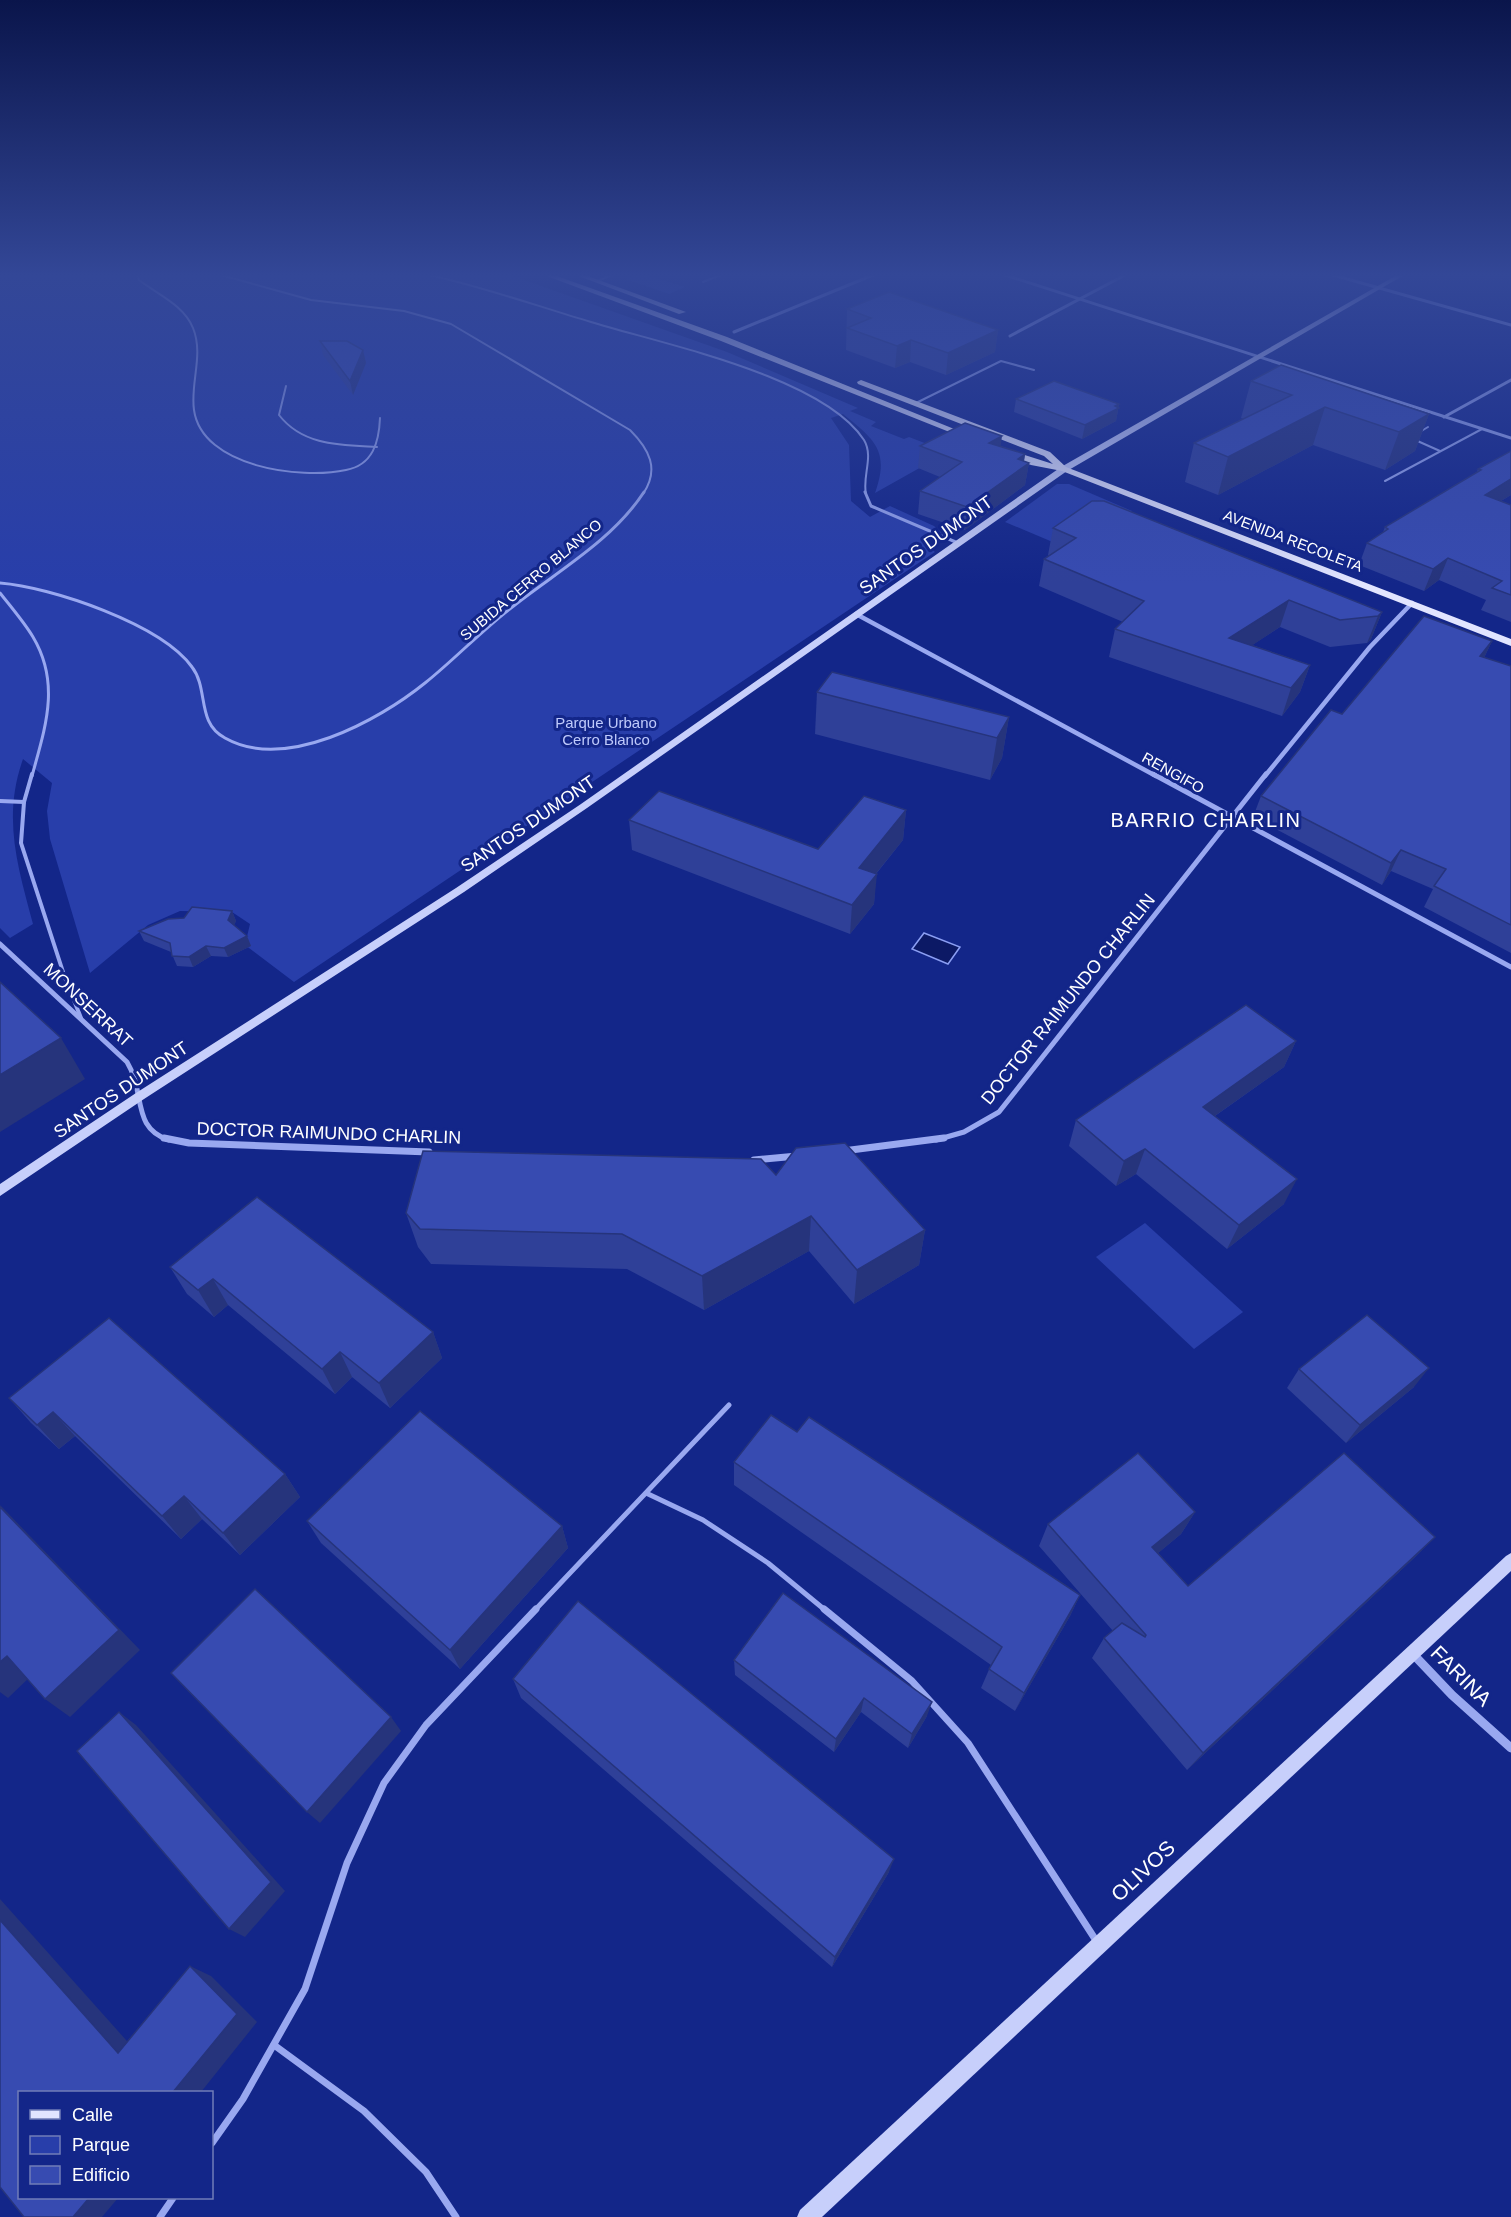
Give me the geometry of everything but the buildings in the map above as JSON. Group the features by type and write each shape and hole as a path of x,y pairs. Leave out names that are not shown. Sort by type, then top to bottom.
{"main road":[{"path":"822,378 982,442"},
{"name":"AVENIDA RECOLETA","path":"853,378 1047,454 1064,469"},
{"name":"SANTOS DUMONT","path":"0,1191 140,1096 460,890 1064,469 1222,378"},
{"name":"AVENIDA RECOLETA","path":"993,446 1034,463 1064,469 1511,643"},
{"name":"OLIVOS","path":"807,2217 1098,1943 1511,1561"}],"street":[{"path":"1325,378 1511,438"},
{"path":"1444,417 1511,380"},
{"name":"DOCTOR RAIMUNDO CHARLIN","path":"839,1151 945,1139 978,1127 999,1112 1230,818 1370,646 1412,603"},
{"name":"RENGIFO","path":"856,614 1230,818 1511,967"},
{"name":"MONSERRAT","path":"0,944 135,1072 140,1096"},
{"name":"DOCTOR RAIMUNDO CHARLIN","path":"140,1096 142,1119 147,1127 154,1134 174,1142 436,1152"},
{"path":"747,1160 803,1155"},
{"name":"FARINA","path":"1413,1654 1452,1695 1511,1748"}],"lane":[{"path":"194,378 194,413 198,426 216,447 260,466 305,473 350,470 368,459 376,447 380,439 380,417"},
{"name":"SUBIDA CERRO BLANCO","path":"0,583 50,590 154,637 192,666 207,723 215,732 238,744 285,748 320,740 357,727 407,699 435,678 508,610 584,554 629,512 651,480 653,464 649,452 630,430 543,378"},
{"path":"766,378 796,391 841,418 867,445 870,461 864,488 871,506 958,543"},
{"path":"916,403 966,378"},
{"path":"286,386 279,415 287,425 317,441 376,447"},
{"path":"1428,427 1412,439 1440,451"},
{"path":"1384,481 1482,429"},
{"path":"0,593 34,638 50,684 49,716 24,802 21,831 25,858 81,1019"},
{"path":"0,801 24,802"},
{"path":"213,2142 243,2099 305,1989 347,1863 384,1783 426,1725 729,1405"},
{"path":"646,1493 703,1520 768,1563 912,1681 968,1743 1098,1943"},
{"path":"274,2045 364,2110 426,2172 456,2217"},
{"path":"160,2217 172,2199"}],"green space":[{"name":"Parque Urbano Cerro Blanco","path":"0,378 789,378 858,408 850,411 876,422 871,426 948,452 875,493 881,467 877,448 864,431 843,414 831,418 849,445 851,501 870,517 890,506 934,526 942,533 924,543 935,552 294,982 245,945 250,924 232,912 180,911 148,925 90,973 50,839 47,811 52,783 23,759 17,781 13,822 18,862 33,924 10,938 0,928"},
{"path":"1057,484 1069,484 1132,511 1111,523 1055,543 1005,522"},
{"path":"1145,1223 1243,1312 1194,1349 1096,1257"}],"shaded area":[{"path":"924,933 960,947 948,964 912,949"}],"district":[{"name":"BARRIO CHARLIN","path":"1206,820"}]}
